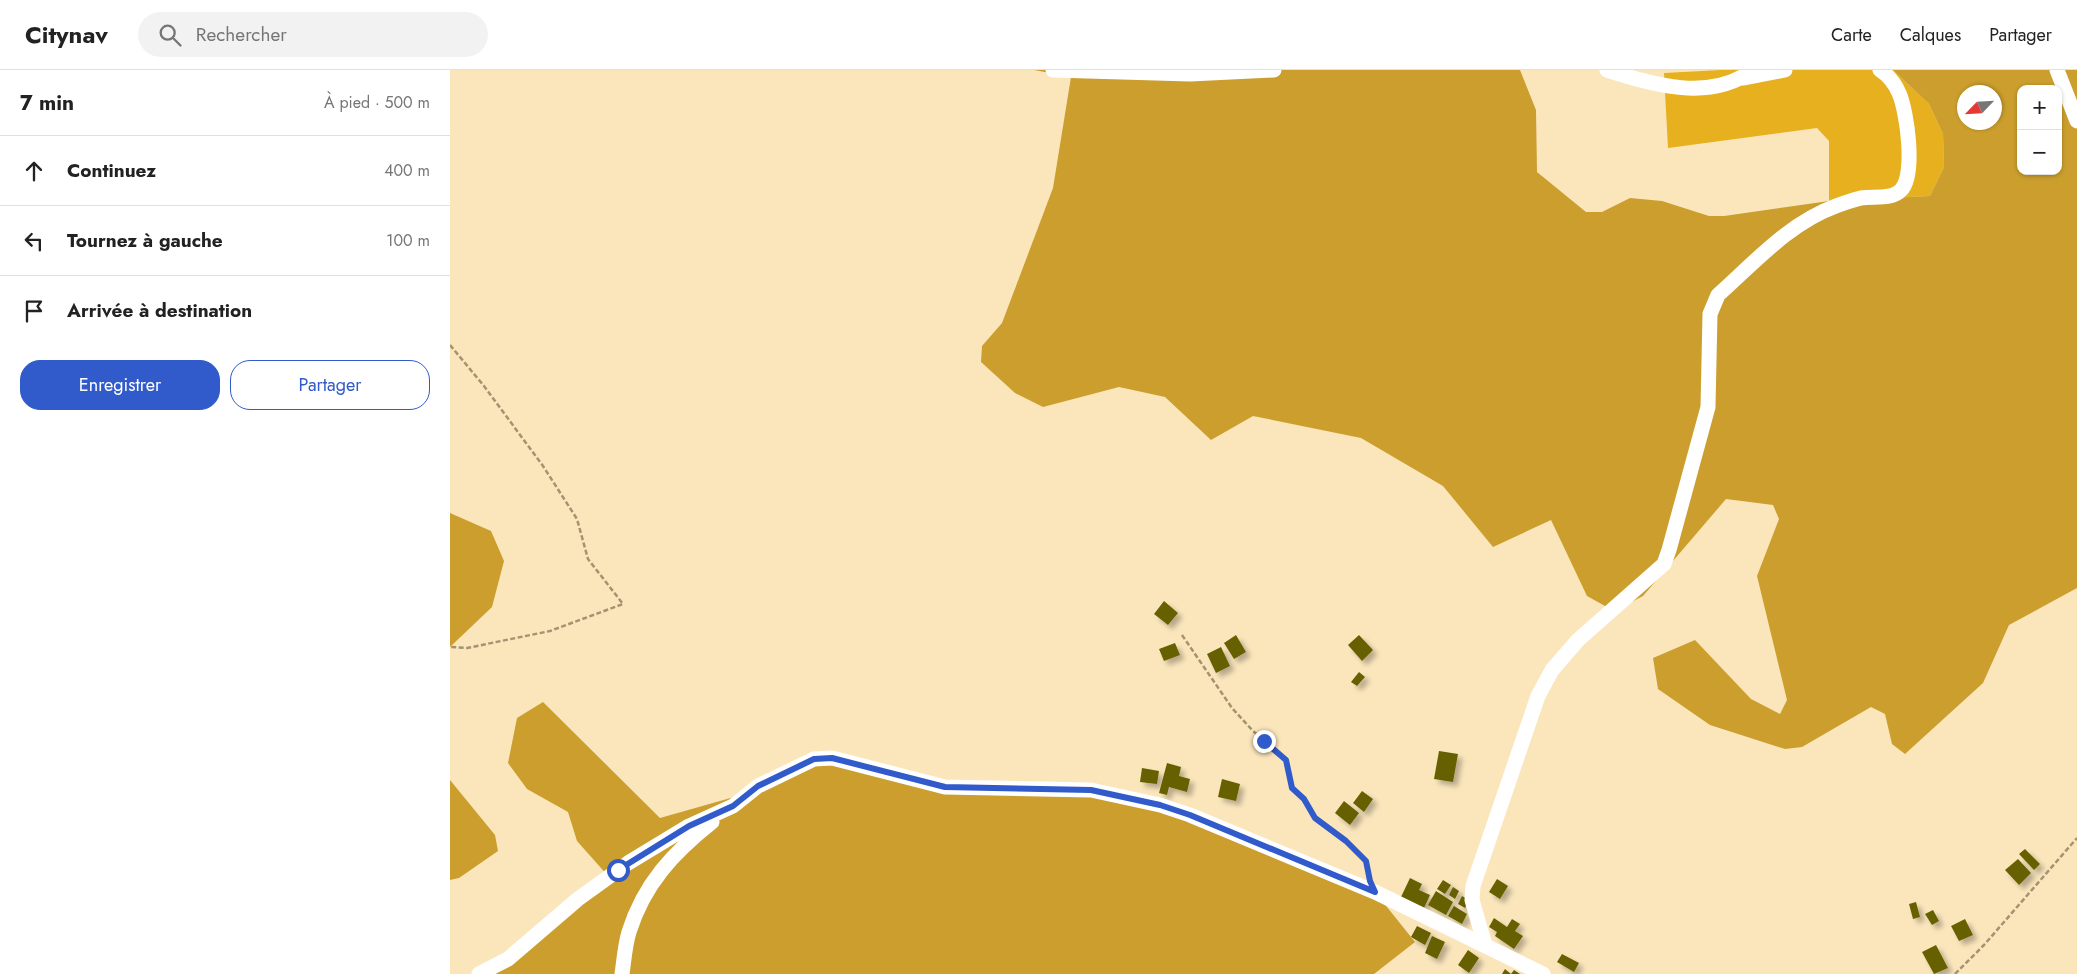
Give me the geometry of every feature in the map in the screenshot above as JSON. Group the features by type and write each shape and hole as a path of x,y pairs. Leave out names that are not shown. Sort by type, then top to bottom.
{"street":[{"path":"1053,70 1190,74 1274,70"},
{"path":"1607,70 1639,80 1692,88 1725,85 1748,74 1785,70"},
{"path":"1485,945 1472,900 1473,886 1538,696 1552,670 1578,640 1664,564 1669,550 1708,407 1710,314 1712,305 1718,295 1798,225 1834,206 1861,198 1889,196 1897,193 1907,181 1909,166 1906,115 1899,94 1892,82 1880,70"},
{"path":"2057,70 2077,121"},
{"path":"622,974 629,934 641,902 663,867 691,839 758,786 814,759 832,758 945,787 1091,790 1160,805 1190,815 1375,892 1542,974"},
{"path":"479,974 508,959 578,899 628,863 689,826 733,806"}],"path":[{"path":"450,345 484,386 543,466 577,519 588,559 622,604 550,631 467,648 450,648"},
{"path":"1182,635 1232,708 1253,732 1286,760 1292,788 1304,799 1315,818 1346,841 1366,861 1370,881 1375,892"},
{"path":"1955,974 1984,945 2077,838"}],"shaded area":[{"path":"1034,70 1520,70 1536,110 1537,172 1586,212 1602,212 1630,198 1662,201 1709,216 1724,216 1829,201 1930,196 1944,167 1943,134 1929,104 1893,70 2077,70 2077,588 2009,625 1983,683 1905,754 1892,744 1885,714 1871,707 1802,747 1785,749 1710,725 1658,689 1653,658 1695,640 1751,699 1780,714 1787,700 1757,576 1779,519 1773,505 1726,499 1643,596 1614,611 1587,596 1551,520 1493,547 1443,486 1361,438 1253,416 1211,440 1165,397 1119,387 1043,407 1015,393 981,362 982,346 1002,323 1053,188 1071,77"},
{"path":"1721,70 1893,70 1929,104 1943,134 1944,167 1930,196 1829,201 1829,141 1817,128 1668,148 1664,73"},
{"path":"450,513 491,531 504,561 492,607 450,647"},
{"path":"543,702 660,818 734,797 814,759 945,787 1091,790 1160,805 1375,892 1415,942 1374,974 479,974 609,877 577,841 568,812 527,789 508,763 517,718"},
{"path":"450,780 495,835 498,851 459,878 450,880"}],"building":[{"path":"1164,601 1178,613 1168,625 1154,614"},
{"path":"1236,635 1246,652 1234,659 1224,643"},
{"path":"1359,635 1373,650 1362,661 1348,645"},
{"path":"1175,643 1180,655 1164,661 1159,649"},
{"path":"1221,647 1230,666 1216,673 1207,654"},
{"path":"1359,672 1365,677 1357,686 1351,682"},
{"path":"1439,751 1458,754 1453,782 1434,779"},
{"path":"1167,763 1181,767 1179,776 1190,779 1187,792 1169,787 1167,795 1159,793"},
{"path":"1142,768 1159,771 1157,784 1140,782"},
{"path":"1222,779 1240,784 1236,801 1218,797"},
{"path":"1362,791 1373,799 1364,812 1353,803"},
{"path":"1344,801 1359,813 1350,825 1335,813"},
{"path":"2025,849 2040,864 2034,870 2019,854"},
{"path":"2018,859 2031,873 2019,885 2005,870"},
{"path":"1410,878 1422,884 1419,890 1430,895 1424,908 1401,897"},
{"path":"1497,879 1508,886 1500,899 1489,892"},
{"path":"1443,880 1451,885 1445,894 1437,889"},
{"path":"1453,887 1459,891 1455,899 1449,895"},
{"path":"1436,891 1453,902 1446,915 1428,905"},
{"path":"1462,896 1469,900 1465,908 1458,904"},
{"path":"1916,902 1920,917 1913,919 1909,904"},
{"path":"1454,906 1467,914 1462,924 1448,916"},
{"path":"1933,910 1939,921 1932,925 1925,914"},
{"path":"1494,918 1507,927 1512,919 1520,924 1515,931 1523,936 1514,949 1495,936 1497,932 1489,927"},
{"path":"1965,919 1973,935 1959,941 1951,926"},
{"path":"1417,926 1431,933 1425,945 1411,937"},
{"path":"1432,936 1445,942 1437,959 1425,953"},
{"path":"1936,945 1948,968 1934,974 1922,952"},
{"path":"1468,950 1479,958 1469,973 1458,965"},
{"path":"1562,954 1579,963 1574,972 1557,962"},
{"path":"1505,969 1511,974 1502,974"},
{"path":"1514,970 1520,974 1511,974"}],"route":[{"path":"618,870 689,826 733,806 758,786 814,759 832,758 945,787 1091,790 1160,805 1190,815 1375,892 1370,881 1366,861 1346,841 1315,818 1304,799 1292,788 1286,760 1264,741"}]}
